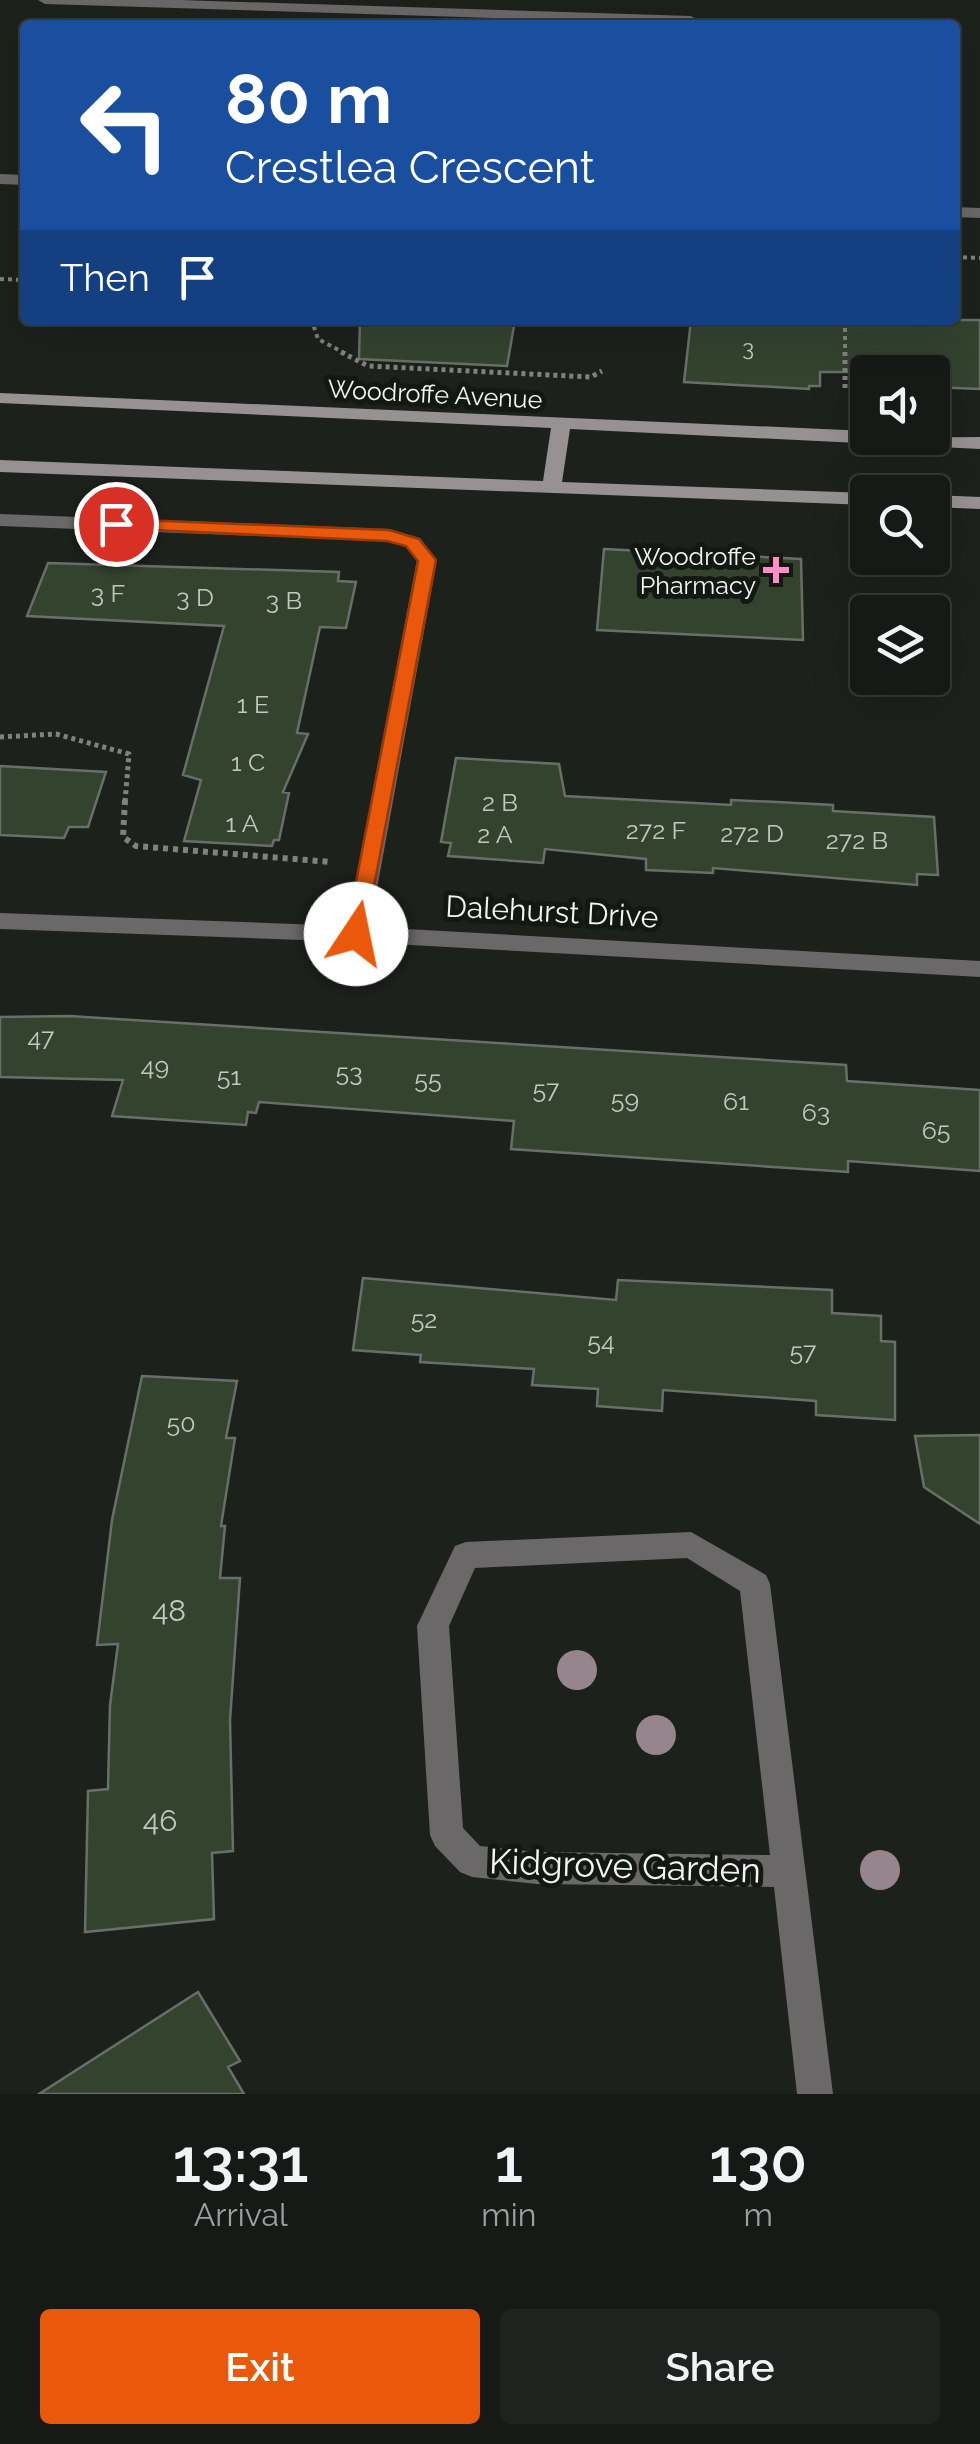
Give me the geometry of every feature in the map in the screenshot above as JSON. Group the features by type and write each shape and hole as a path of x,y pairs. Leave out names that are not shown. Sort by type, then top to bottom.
{"main road":[{"name":"Woodroffe Avenue","path":"0,398 850,436"},
{"path":"552,485 562,426"},
{"name":"Woodroffe Avenue","path":"950,441 980,443"},
{"path":"0,466 850,498"},
{"path":"950,502 980,503"}],"street":[{"path":"46,0 284,3 649,20"},
{"path":"0,520 389,535 413,542 427,560 356,934"},
{"name":"Dalehurst Drive","path":"0,921 356,934 980,969"},
{"name":"Kidgrove Garden","path":"791,1872 536,1868 472,1861 446,1835 433,1626 466,1555 690,1545 755,1584 791,1872 814,2094"}],"path":[{"path":"315,325 318,339 368,366 591,377 602,371"},
{"path":"845,325 845,392"},
{"path":"0,736 46,733 128,754 131,764 123,837 144,850 370,864"}],"building":[{"path":"960,320 980,320 980,389 950,388 950,355 850,355 850,372 820,372 820,386 809,389 684,382 690,325 960,325"},
{"path":"360,325 514,325 507,366 359,359"},
{"path":"604,549 801,559 803,640 597,630"},
{"path":"48,563 339,572 338,581 356,582 346,628 320,627 297,733 308,734 283,792 289,793 279,840 274,840 272,846 184,841 201,780 183,775 224,626 27,616"},
{"path":"456,758 559,764 565,796 731,805 731,800 833,805 833,811 934,817 938,875 917,874 917,885 713,868 713,873 646,870 646,859 545,849 543,863 448,856 451,843 441,842"},
{"path":"0,766 106,772 88,827 69,827 64,838 0,835"},
{"path":"69,1016 846,1065 847,1081 980,1090 980,1171 848,1161 848,1172 511,1149 514,1121 259,1102 256,1113 248,1112 246,1125 112,1116 123,1080 0,1077 0,1017"},
{"path":"363,1278 616,1300 618,1280 832,1290 832,1313 881,1316 881,1341 895,1342 895,1420 816,1415 816,1401 663,1390 662,1411 597,1406 598,1389 532,1385 534,1369 420,1362 421,1355 353,1350"},
{"path":"142,1376 237,1381 226,1438 235,1438 221,1526 225,1526 220,1578 240,1578 230,1720 233,1851 212,1853 214,1919 85,1932 88,1791 108,1789 110,1705 118,1644 97,1645 112,1520"},
{"path":"980,1435 980,1524 924,1487 915,1436"},
{"path":"198,1992 240,2061 228,2067 244,2094 39,2094"}],"place":[{"name":"Woodroffe Pharmacy","path":"776,570"}],"route":[{"path":"116,524 389,535 413,542 427,560 356,934"}]}
